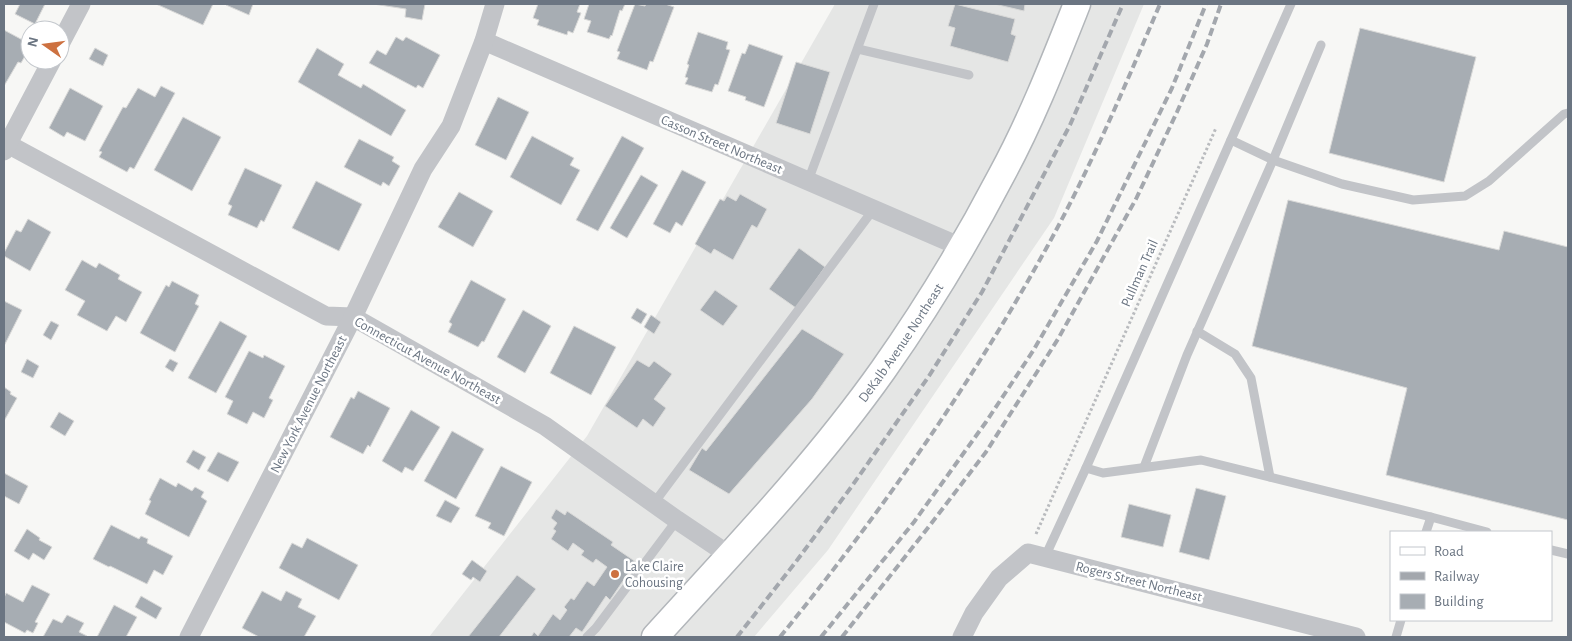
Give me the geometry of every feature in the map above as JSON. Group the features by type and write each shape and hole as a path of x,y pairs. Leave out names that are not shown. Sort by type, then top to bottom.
{"main road":[{"name":"DeKalb Avenue Northeast","path":"655,637 809,464 881,372 911,330 961,248 1001,176 1026,126 1078,4"}],"street":[{"path":"70,25 81,4"},
{"name":"New York Avenue Northeast","path":"189,637 353,317 423,169 451,126 484,41 495,4"},
{"name":"Casson Street Northeast","path":"484,41 961,248"},
{"path":"5,146 47,70"},
{"name":"Connecticut Avenue Northeast","path":"5,146 326,316 353,317 546,426 729,555"},
{"path":"962,637 974,613 999,578 1037,555"},
{"name":"Rogers Street Northeast","path":"1037,555 1356,637"}],"lane":[{"path":"808,181 874,4"},
{"path":"1037,555 1086,468 1291,4"},
{"path":"1144,467 1197,332 1273,160 1321,45"},
{"path":"858,49 969,74"},
{"path":"1231,140 1273,160 1342,184 1412,200 1464,196 1489,181 1564,114 1568,113"},
{"path":"654,503 874,210"},
{"path":"1197,332 1235,354 1251,378 1270,477"},
{"path":"1086,468 1103,473 1201,460 1483,531"},
{"path":"1426,531 1431,517"},
{"path":"587,637 596,628 677,520"},
{"path":"1552,550 1568,554"},
{"path":"1396,637 1401,621"}],"path":[{"name":"Pullman Trail","path":"1037,555 1038,529 1219,122"}],"shaded area":[{"path":"835,4 1144,4 1054,218 828,550 754,637 429,637 587,436"}],"building":[{"path":"20,4 45,4 37,20 27,20 15,14"},
{"path":"156,4 213,4 203,25"},
{"path":"227,4 253,4 249,15"},
{"path":"373,4 425,4 422,20 405,17 406,9"},
{"path":"538,4 580,4 577,12 581,13 573,33 568,31 567,35 537,25 539,20 533,18"},
{"path":"589,4 625,4 622,11 620,10 612,36 609,39 587,32 591,21 584,19"},
{"path":"635,4 645,6 646,4 665,4 674,7 653,62 650,61 647,70 617,59 620,52 617,51"},
{"path":"955,4 1015,19 1011,34 1016,36 1008,62 950,46 955,28 948,26"},
{"path":"994,4 1025,4 1024,11"},
{"path":"1360,28 1476,57 1444,182 1329,153"},
{"path":"4,30 20,39 20,63 18,62 4,86"},
{"path":"698,32 728,42 726,49 730,50 718,85 715,84 712,92 685,84 688,78 685,77 689,65 687,64"},
{"path":"396,37 403,41 406,37 440,55 423,88 418,85 416,88 369,63 377,50 386,55"},
{"path":"749,44 783,56 764,107 745,100 746,97 728,91 742,53 745,54"},
{"path":"95,48 108,55 103,66 89,59"},
{"path":"317,48 344,64 338,75 361,88 363,84 406,110 391,136 298,82"},
{"path":"796,62 830,72 810,134 776,123"},
{"path":"161,86 175,93 134,169 130,167 127,172 99,157 102,152 99,151 123,107 126,108 138,88 155,97"},
{"path":"70,88 103,106 85,141 67,132 64,137 49,128"},
{"path":"498,97 529,112 506,160 475,145"},
{"path":"183,117 221,137 192,191 154,170"},
{"path":"532,136 574,158 570,165 580,170 561,205 510,177"},
{"path":"622,136 644,148 598,231 576,220"},
{"path":"359,139 394,157 392,161 400,166 389,186 383,182 381,186 344,167"},
{"path":"245,168 282,185 264,222 261,220 257,228 228,215 232,206 228,204"},
{"path":"682,170 706,182 682,226 676,222 670,233 653,224"},
{"path":"641,175 658,185 627,238 610,228"},
{"path":"316,181 362,204 339,251 292,228"},
{"path":"459,192 493,211 473,247 438,227"},
{"path":"740,194 767,209 757,228 752,225 733,260 714,249 711,254 695,244 720,199 724,201 727,196 736,201"},
{"path":"1288,200 1499,250 1504,231 1568,247 1568,520 1386,475 1407,388 1252,346"},
{"path":"28,219 51,232 30,271 4,256 16,230 21,232"},
{"path":"799,248 825,267 796,308 769,289"},
{"path":"82,260 96,268 99,263 120,275 118,279 142,292 126,322 116,316 107,331 77,315 85,301 65,290"},
{"path":"471,280 506,299 484,342 482,341 478,347 448,332 452,324 449,322"},
{"path":"172,281 199,295 195,304 199,306 175,352 140,333 166,285 169,287"},
{"path":"715,290 738,306 723,326 700,310"},
{"path":"4,301 22,310 4,346"},
{"path":"637,308 647,314 641,324 631,318"},
{"path":"523,310 551,326 525,373 497,357"},
{"path":"651,315 661,322 654,334 644,327"},
{"path":"51,321 59,325 51,340 43,335"},
{"path":"220,321 247,336 216,393 188,378"},
{"path":"574,326 616,347 591,395 550,373"},
{"path":"802,329 844,354 812,399 729,494 689,470 702,448 706,451"},
{"path":"249,351 263,358 264,355 285,366 269,398 273,400 264,418 253,412 247,424 227,414 233,401 225,397"},
{"path":"27,359 39,366 33,378 21,372"},
{"path":"170,359 178,363 173,372 165,367"},
{"path":"637,360 649,367 654,361 672,374 654,399 666,408 653,427 643,419 637,428 605,406"},
{"path":"4,387 17,398 4,421"},
{"path":"358,391 390,408 370,447 368,445 363,454 330,437 351,397 354,399"},
{"path":"411,410 440,427 413,471 405,467 402,473 382,461"},
{"path":"59,412 74,421 65,436 50,427"},
{"path":"452,431 484,449 456,499 424,481"},
{"path":"193,450 206,457 199,470 186,462"},
{"path":"218,452 239,462 228,482 207,471"},
{"path":"501,466 532,482 504,536 488,528 491,523 475,516"},
{"path":"4,473 28,486 19,504 4,496"},
{"path":"160,478 176,487 178,483 192,491 195,487 204,492 201,497 207,501 189,537 145,514 151,501 149,500"},
{"path":"1196,488 1226,496 1209,560 1179,552"},
{"path":"445,500 460,508 451,523 436,516"},
{"path":"1129,504 1171,515 1163,547 1121,537"},
{"name":"Lake Claire Cohousing","path":"556,509 565,515 567,511 613,542 611,545 636,562 610,600 606,596 582,632 576,628 569,637 531,637 534,632 538,636 553,614 560,620 567,610 564,607 571,598 574,600 587,581 594,586 607,567 596,559 593,563 581,555 584,551 573,543 568,551 551,539 556,531 553,529 557,523 551,518"},
{"path":"111,525 139,539 141,536 148,539 147,543 173,556 163,575 154,570 147,584 93,559"},
{"path":"27,529 40,538 39,540 52,547 44,560 33,553 29,560 14,551"},
{"path":"307,538 358,565 339,600 279,568 292,543 302,548"},
{"path":"472,560 487,571 480,582 473,577 471,580 462,574"},
{"path":"517,575 536,589 499,637 468,637"},
{"path":"32,585 50,594 35,622 38,623 33,633 27,630 25,633 4,622 4,598 6,593 23,602"},
{"path":"262,591 281,601 286,591 302,599 298,607 316,616 304,637 259,637 242,628"},
{"path":"141,596 162,608 156,619 135,607"},
{"path":"114,605 137,617 126,637 97,637"},
{"path":"67,615 84,623 79,632 86,637 43,637 53,619 62,623"}],"railway":[{"path":"737,637 852,486 929,376 982,292 1070,125 1123,4"},
{"path":"780,637 853,544 922,448 1018,298 1078,188 1160,4"},
{"path":"821,637 914,522 986,422 1033,351 1097,241 1172,88 1206,4"},
{"path":"842,637 986,452 1058,339 1136,199 1207,44 1221,4"}],"place":[{"name":"Lake Claire Cohousing","path":"615,574"}]}
